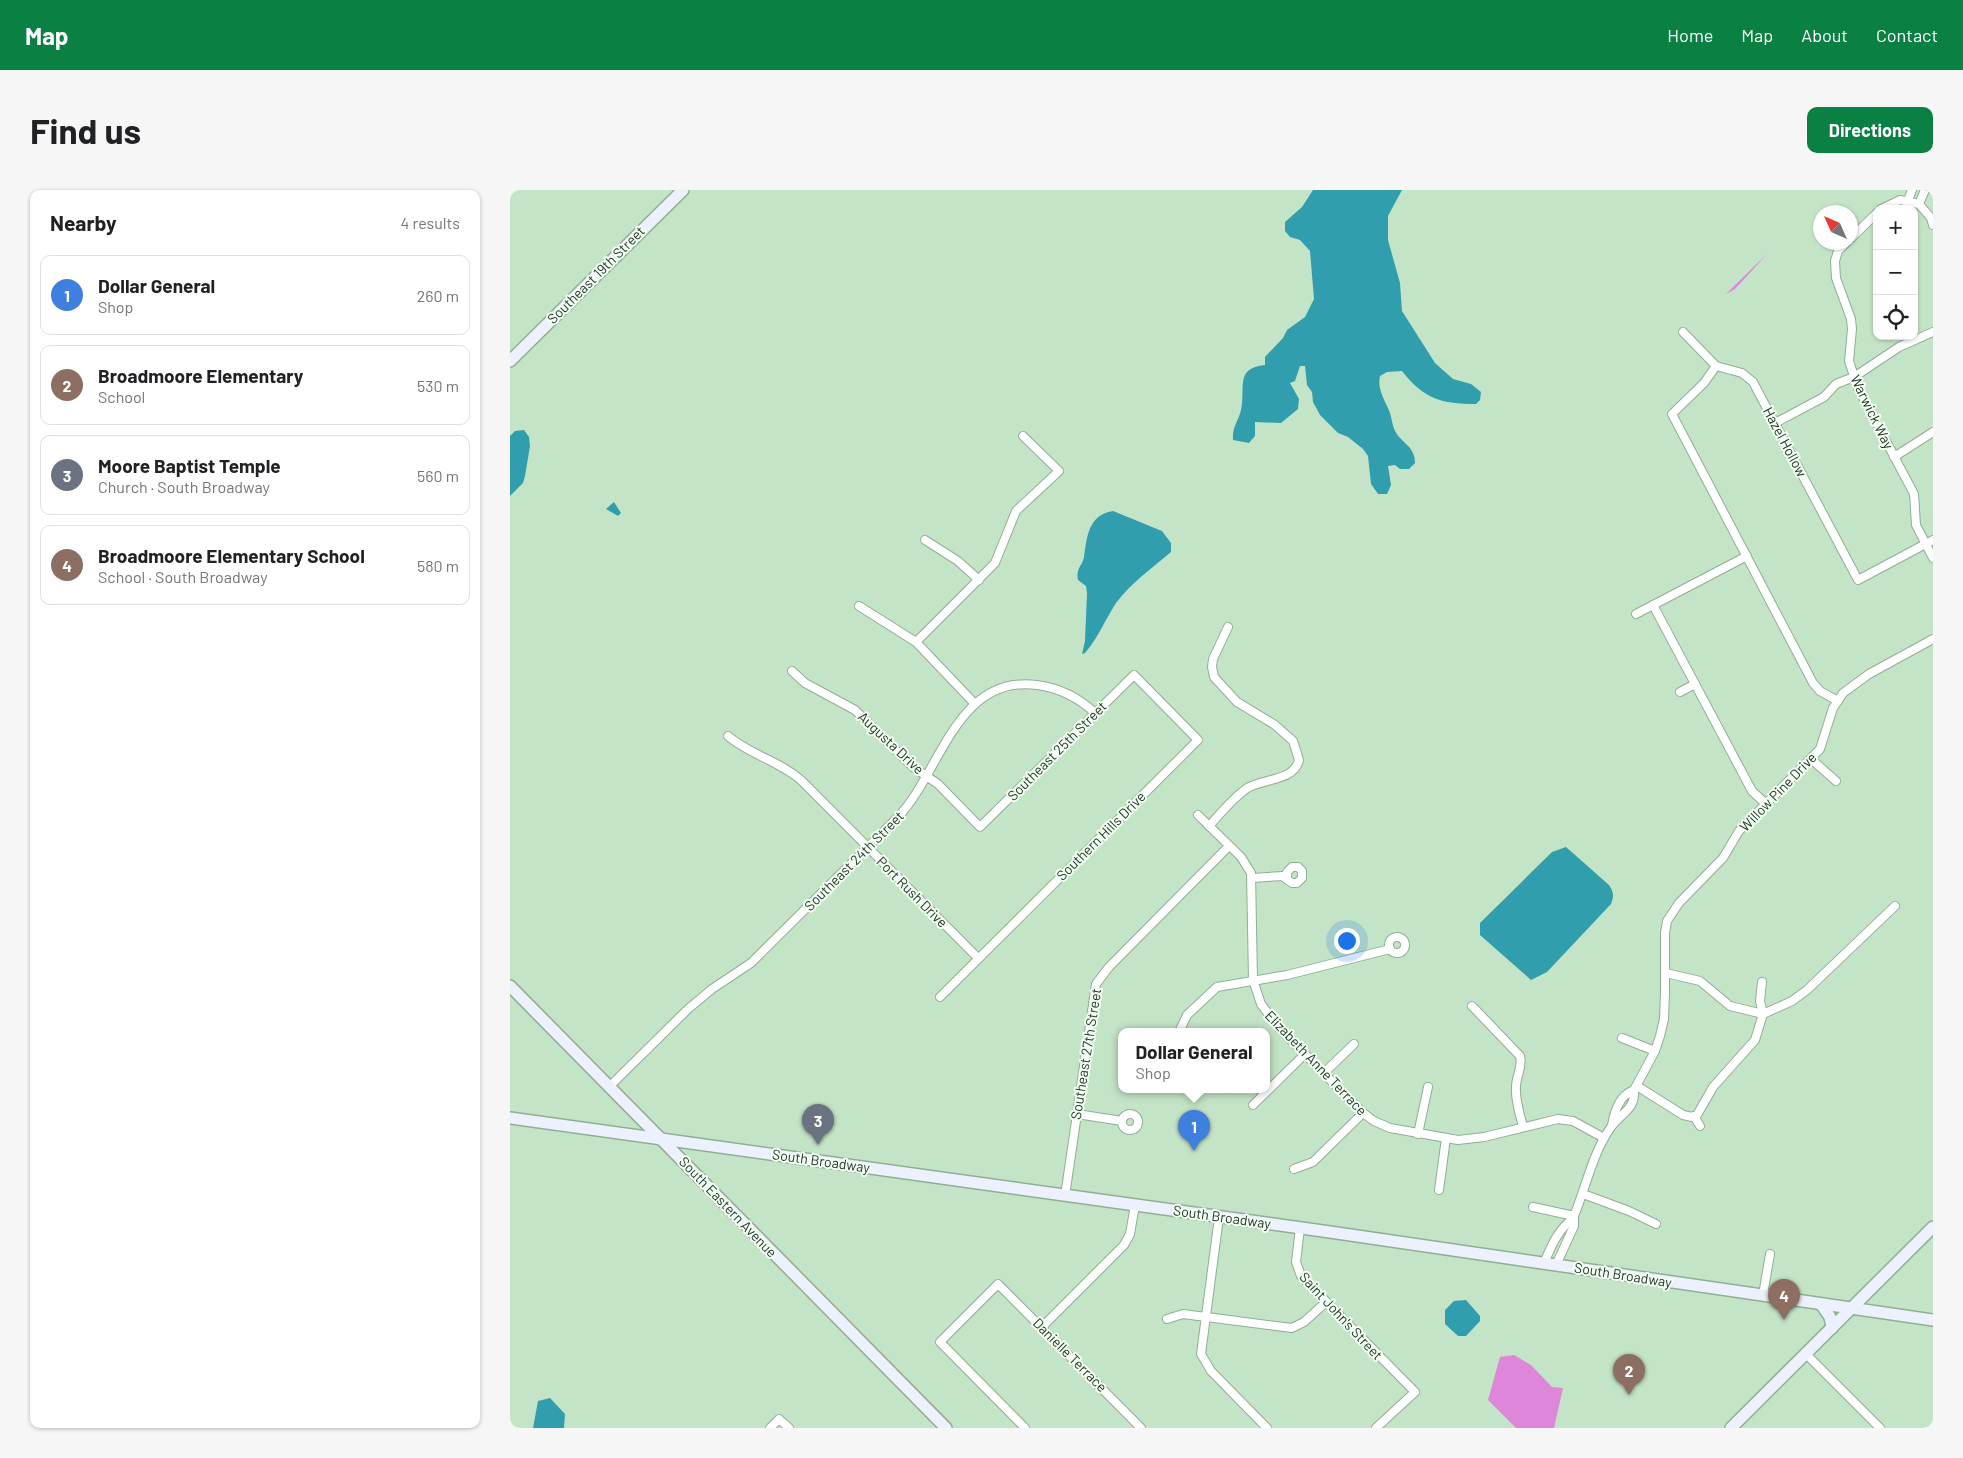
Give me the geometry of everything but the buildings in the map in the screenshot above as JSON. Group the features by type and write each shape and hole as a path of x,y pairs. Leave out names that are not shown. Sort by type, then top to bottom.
{"street":[{"name":"Southeast 19th Street","path":"510,361 683,190"},
{"path":"1908,200 1912,190"},
{"path":"1919,204 1925,190"},
{"path":"1888,205 1894,201 1908,200 1919,204 1931,218 1933,225"},
{"path":"1858,231 1873,217"},
{"name":"Warwick Way","path":"1839,250 1835,261 1836,278 1851,319 1852,329 1848,361 1854,377 1914,494 1916,525 1929,542 1933,558"},
{"path":"1683,332 1716,366 1704,383 1672,414 1813,683 1820,691 1838,701"},
{"path":"1775,423 1824,397 1836,384 1854,377 1899,346 1933,332"},
{"name":"Hazel Hollow","path":"1716,366 1742,373 1753,382 1858,580 1929,542"},
{"path":"1894,457 1933,432"},
{"path":"916,642 979,580 999,555 1008,526 1016,511 1058,471 1022,436"},
{"path":"926,540 958,561 979,580"},
{"path":"1636,614 1747,556"},
{"path":"1653,605 1752,791 1766,804"},
{"path":"859,606 916,642 974,704"},
{"path":"1209,826 1247,788 1286,774 1296,767 1299,760 1293,741 1275,726 1237,702 1214,677 1213,659 1228,627"},
{"name":"Willow Pine Drive","path":"1550,1264 1574,1226 1574,1218 1604,1138 1612,1125 1630,1109 1635,1096 1635,1088 1655,1051 1664,1019 1665,933 1667,921 1675,909 1723,858 1740,831 1820,749 1833,708 1843,693 1854,683 1933,639"},
{"name":"Augusta Drive","path":"792,671 805,683 855,710 913,767 938,784 980,827"},
{"name":"Southeast 25th Street","path":"980,827 1094,712 1134,675"},
{"name":"Southern Hills Drive","path":"940,997 1198,740 1134,675"},
{"path":"1680,692 1695,684"},
{"name":"Southeast 24th Street","path":"610,1086 702,997 751,963 906,808 961,718 974,704 989,694 1011,686 1035,685 1055,688 1070,695 1094,712"},
{"name":"Port Rush Drive","path":"728,736 743,748 794,774 978,958"},
{"path":"1811,759 1836,781"},
{"path":"1198,815 1246,864 1252,878 1287,877"},
{"name":"Southeast 27th Street","path":"1065,1196 1096,984 1109,967 1229,846"},
{"name":"Elizabeth Anne Terrace","path":"1252,878 1253,980 1261,1004 1268,1016 1374,1121 1390,1128 1418,1134 1471,1140 1552,1120 1565,1119 1604,1138"},
{"path":"1666,973 1700,981 1730,1006 1763,1014 1770,1009 1792,1001 1807,990 1895,906"},
{"path":"1181,1028 1187,1015 1214,988 1287,975 1390,948"},
{"path":"1694,1116 1717,1081 1755,1040 1763,1014 1760,1001 1762,982"},
{"name":"South Eastern Avenue","path":"510,986 946,1428"},
{"path":"1472,1006 1520,1056 1521,1066 1516,1084 1516,1098 1523,1127"},
{"path":"1622,1038 1655,1051"},
{"path":"1324,1073 1354,1044"},
{"path":"1270,1088 1305,1054"},
{"path":"1418,1134 1428,1087"},
{"path":"1635,1088 1683,1115 1694,1116"},
{"name":"Willow Pine Drive","path":"1612,1125 1617,1105 1628,1092 1635,1088"},
{"path":"1253,1105 1265,1093"},
{"path":"1294,1170 1313,1162 1363,1112"},
{"path":"1077,1114 1122,1121"},
{"path":"1694,1116 1700,1126"},
{"name":"South Broadway","path":"510,1118 1300,1228 1933,1320"},
{"path":"1439,1190 1446,1138"},
{"path":"1583,1194 1656,1224"},
{"path":"1042,1327 1124,1245 1130,1234 1135,1205"},
{"path":"1533,1207 1574,1218"},
{"path":"1219,1217 1200,1348 1203,1360 1211,1371 1267,1428"},
{"name":"Willow Pine Drive","path":"1550,1264 1554,1241 1567,1223 1574,1218"},
{"path":"1732,1428 1933,1227"},
{"name":"Saint John's Street","path":"1300,1228 1296,1253 1301,1276 1325,1303 1415,1392 1376,1428"},
{"path":"1763,1295 1770,1254"},
{"name":"Danielle Terrace","path":"1025,1428 940,1342 998,1284 1141,1428"},
{"path":"1167,1319 1182,1314 1292,1328 1304,1322 1325,1303"},
{"path":"1820,1304 1830,1317 1832,1328"},
{"path":"1806,1354 1880,1428"},
{"path":"770,1428 779,1419 789,1428"}],"shaded area":[{"path":"1768,253 1735,289 1726,294"},
{"path":"1514,1355 1531,1365 1552,1387 1563,1388 1554,1428 1516,1428 1488,1400 1500,1357"}],"water":[{"path":"1313,190 1402,190 1388,216 1388,240 1400,283 1402,311 1435,363 1453,379 1471,384 1481,392 1480,400 1476,404 1453,403 1426,394 1402,371 1387,372 1380,376 1381,390 1394,429 1411,449 1415,463 1409,469 1400,469 1395,465 1388,466 1391,485 1387,494 1378,494 1371,484 1368,456 1363,449 1348,437 1338,433 1320,415 1313,402 1312,392 1307,385 1305,366 1300,366 1295,381 1290,383 1299,399 1298,409 1281,423 1255,422 1255,436 1249,443 1233,440 1234,428 1241,410 1245,375 1255,367 1265,365 1265,357 1283,338 1287,330 1305,317 1314,299 1310,251 1300,240 1290,237 1285,231 1285,222 1302,207"},
{"path":"524,430 529,437 530,446 525,476 523,483 510,496 510,436 515,431"},
{"path":"614,502 621,513 618,516 606,509"},
{"path":"1113,511 1162,531 1171,543 1171,552 1128,589 1116,603 1094,641 1085,653 1082,654 1085,641 1087,593 1086,586 1078,580 1078,570 1084,557 1090,528 1098,517"},
{"path":"1566,847 1609,885 1613,892 1613,899 1611,904 1547,972 1531,980 1480,935 1480,923 1552,852"},
{"path":"1466,1300 1480,1316 1480,1321 1466,1336 1458,1336 1445,1324 1445,1310 1454,1301"},
{"path":"550,1398 565,1414 564,1428 533,1428 538,1401"}],"place":[{"name":"Moore Baptist Temple","path":"818,1145"},
{"name":"Dollar General","path":"1194,1151"},
{"name":"Broadmoore Elementary School","path":"1784,1320"},
{"name":"Broadmoore Elementary","path":"1629,1395"}]}
